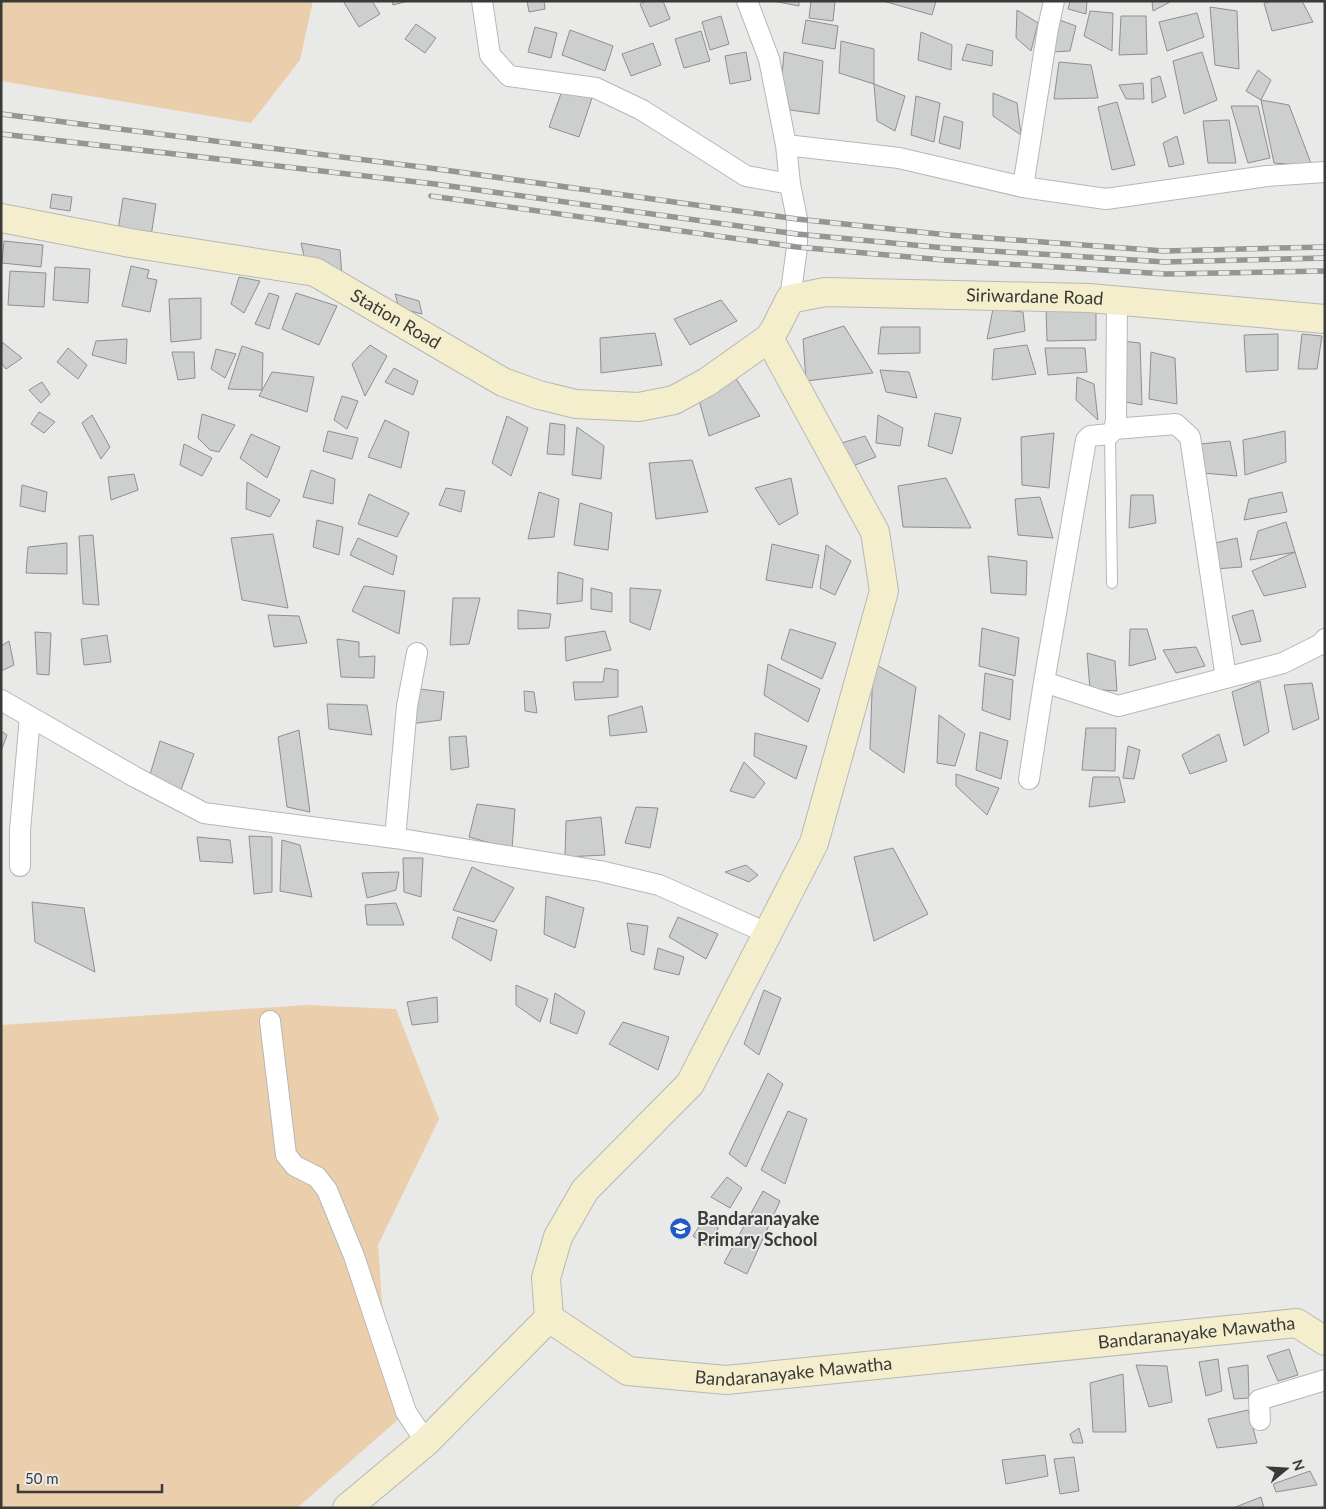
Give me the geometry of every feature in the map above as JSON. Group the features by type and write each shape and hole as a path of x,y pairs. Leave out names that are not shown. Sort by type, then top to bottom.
{"street":[{"path":"482,1 490,55 509,76 596,88 642,110 746,176 790,184"},
{"path":"347,1508 426,1442 549,1318 546,1278 558,1237 585,1190 690,1084 814,843 884,591 875,532 768,338 776,327 790,299 797,226 786,145 769,59 747,1"},
{"path":"1024,187 1048,28 1054,1"},
{"path":"786,145 899,158 1024,187 1106,199 1267,176 1325,172"},
{"name":"Station Road","path":"1,218 130,243 315,272 503,382 539,395 576,404 639,407 674,400 707,382 768,338"},
{"name":"Siriwardane Road","path":"790,299 825,292 1089,298 1117,302 1325,319"},
{"path":"1112,431 1116,421 1117,302"},
{"path":"1029,780 1086,440 1090,436 1112,431 1176,424 1190,437 1226,678"},
{"path":"1044,682 1118,706 1283,664 1321,644 1325,639"},
{"path":"395,838 406,706 417,652"},
{"path":"1,700 135,777 204,812 395,838 600,871 659,884 767,933"},
{"path":"20,866 20,830 30,717"},
{"path":"270,1021 286,1155 295,1166 317,1177 327,1190 354,1256 406,1412 426,1442"},
{"name":"Bandaranayake Mawatha","path":"549,1318 628,1371 726,1380 1298,1323 1325,1341"},
{"path":"1260,1420 1259,1400 1325,1380"}],"lane":[{"path":"1112,431 1112,583"}],"shaded area":[{"path":"1,1 313,1 300,60 251,123 1,81"},
{"path":"307,1005 396,1009 439,1119 378,1245 388,1387 400,1418 297,1508 1,1508 1,1025"}],"building":[{"path":"343,1 372,1 380,14 359,27"},
{"path":"392,1 408,1 393,5"},
{"path":"527,1 544,1 545,9 529,12"},
{"path":"646,1 663,1 670,19 650,27 640,4"},
{"path":"773,1 799,1 799,6"},
{"path":"811,1 835,1 833,21 809,18"},
{"path":"883,1 936,1 932,15"},
{"path":"1070,1 1087,1 1086,14 1068,9"},
{"path":"1152,1 1170,1 1170,2 1153,11"},
{"path":"1272,1 1302,1 1313,22 1272,31 1264,3"},
{"path":"1210,7 1237,11 1239,69 1215,65"},
{"path":"1017,10 1038,23 1031,51 1016,38"},
{"path":"1090,11 1113,13 1112,51 1084,36"},
{"path":"1197,13 1204,37 1167,51 1159,22"},
{"path":"721,16 729,44 710,50 702,22"},
{"path":"1121,16 1146,16 1147,54 1119,55"},
{"path":"1054,18 1076,26 1070,51 1052,52"},
{"path":"806,20 838,26 835,49 802,43"},
{"path":"416,24 436,38 425,53 405,39"},
{"path":"535,27 557,33 551,58 528,52"},
{"path":"570,30 613,46 605,71 562,55"},
{"path":"701,31 710,61 684,68 675,39"},
{"path":"921,32 952,45 951,70 918,60"},
{"path":"841,41 874,49 874,84 839,73"},
{"path":"653,43 661,65 631,76 622,54"},
{"path":"967,44 993,51 992,66 962,60"},
{"path":"746,52 751,80 730,84 725,56"},
{"path":"784,52 823,61 819,114 790,110 782,76"},
{"path":"1202,52 1217,100 1184,114 1173,61"},
{"path":"1059,62 1091,65 1098,98 1054,99"},
{"path":"1258,70 1271,80 1261,100 1246,91"},
{"path":"1160,76 1166,97 1152,103 1151,79"},
{"path":"1143,83 1144,99 1126,99 1119,85"},
{"path":"874,84 905,96 895,131 877,121"},
{"path":"563,88 592,98 579,137 549,127"},
{"path":"993,93 1017,103 1021,135 993,116"},
{"path":"916,96 940,103 934,142 911,135"},
{"path":"1261,100 1289,105 1312,166 1274,163"},
{"path":"1117,102 1135,165 1112,170 1098,107"},
{"path":"1231,106 1258,106 1270,158 1248,163"},
{"path":"944,116 963,122 960,149 939,143"},
{"path":"1229,120 1236,163 1208,163 1203,121"},
{"path":"1177,136 1184,164 1169,167 1163,143"},
{"path":"52,194 72,197 70,211 50,208"},
{"path":"123,198 156,204 151,236 118,230"},
{"path":"4,241 43,245 41,267 2,263"},
{"path":"301,243 340,250 342,277 305,260"},
{"path":"131,266 149,270 147,278 157,280 150,312 122,306"},
{"path":"55,267 90,269 88,303 53,300"},
{"path":"10,271 46,273 44,307 8,305"},
{"path":"239,277 260,281 244,313 231,304"},
{"path":"269,293 279,296 269,329 255,324"},
{"path":"296,293 337,306 319,345 282,329"},
{"path":"395,294 419,301 422,314 399,308"},
{"path":"201,298 201,339 171,342 169,299"},
{"path":"721,300 737,321 690,345 674,319"},
{"path":"1046,307 1096,307 1096,340 1047,341"},
{"path":"993,309 1023,312 1025,331 987,339"},
{"path":"844,326 873,373 806,381 803,339"},
{"path":"881,327 920,327 920,353 878,354"},
{"path":"655,333 662,365 601,373 600,338"},
{"path":"1278,334 1278,370 1246,372 1244,335"},
{"path":"1302,334 1322,336 1317,369 1298,369"},
{"path":"127,339 126,364 92,355 96,341"},
{"path":"1122,341 1140,343 1142,405 1120,401"},
{"path":"2,342 22,358 6,369 1,363"},
{"path":"370,345 387,356 365,396 352,364"},
{"path":"1027,345 1036,374 992,380 994,349"},
{"path":"242,346 263,353 262,390 228,389"},
{"path":"68,348 87,365 78,379 57,362"},
{"path":"1045,348 1085,348 1087,372 1048,375"},
{"path":"216,349 236,354 225,378 211,369"},
{"path":"172,352 194,352 195,378 178,380"},
{"path":"1151,352 1175,358 1177,404 1149,399"},
{"path":"394,368 418,381 413,395 385,382"},
{"path":"880,370 909,372 917,398 886,392"},
{"path":"272,372 314,377 307,412 259,396"},
{"path":"733,374 760,416 709,436 698,397"},
{"path":"1077,377 1094,384 1098,420 1076,400"},
{"path":"42,382 50,394 41,403 29,390"},
{"path":"342,396 358,401 347,429 334,420"},
{"path":"39,412 55,422 44,433 31,424"},
{"path":"935,413 961,418 952,454 928,446"},
{"path":"202,414 235,425 219,452 210,450 198,438"},
{"path":"92,415 110,447 101,459 82,423"},
{"path":"878,415 903,428 900,446 876,443"},
{"path":"507,416 528,428 511,476 492,463"},
{"path":"385,420 409,432 401,468 368,457"},
{"path":"550,423 565,425 564,455 547,454"},
{"path":"577,427 604,446 601,479 572,475"},
{"path":"328,431 358,438 352,459 323,451"},
{"path":"1285,431 1286,462 1245,475 1243,440"},
{"path":"1054,433 1049,488 1022,485 1021,437"},
{"path":"251,434 280,447 267,478 240,458"},
{"path":"865,436 876,457 850,467 835,445"},
{"path":"1230,441 1237,476 1203,473 1200,444"},
{"path":"184,444 212,458 202,476 180,465"},
{"path":"692,460 708,512 656,519 649,463"},
{"path":"311,470 335,479 333,504 303,497"},
{"path":"134,474 138,490 111,500 108,477"},
{"path":"791,478 798,514 779,525 755,488"},
{"path":"946,478 971,528 903,527 898,486"},
{"path":"247,482 280,500 270,517 246,509"},
{"path":"22,485 47,492 45,512 20,506"},
{"path":"446,488 465,491 461,512 439,505"},
{"path":"539,492 559,499 554,537 528,539"},
{"path":"1282,492 1287,512 1244,520 1249,499"},
{"path":"369,494 409,513 397,537 358,524"},
{"path":"1131,495 1153,495 1156,523 1129,528"},
{"path":"1040,497 1053,538 1018,535 1015,499"},
{"path":"580,503 612,513 608,550 574,545"},
{"path":"317,520 343,527 339,555 313,547"},
{"path":"1286,522 1295,552 1250,560 1258,531"},
{"path":"273,534 288,608 242,600 231,538"},
{"path":"93,535 99,605 83,604 79,536"},
{"path":"358,538 397,556 393,575 350,555"},
{"path":"1237,538 1242,567 1215,569 1211,544"},
{"path":"67,543 67,574 26,573 28,547"},
{"path":"772,544 819,555 812,588 766,580"},
{"path":"826,545 851,561 835,595 820,588"},
{"path":"1295,552 1306,587 1264,596 1252,571"},
{"path":"988,556 1027,561 1026,595 991,593"},
{"path":"558,572 583,579 582,601 557,604"},
{"path":"364,586 405,591 399,634 352,611"},
{"path":"591,588 612,593 612,612 591,609"},
{"path":"630,588 661,590 650,630 630,622"},
{"path":"453,598 480,598 469,644 450,645"},
{"path":"518,610 551,614 549,628 518,629"},
{"path":"1253,610 1261,641 1241,645 1232,616"},
{"path":"268,615 299,616 307,643 274,647"},
{"path":"982,628 1019,638 1015,676 979,666"},
{"path":"790,629 836,643 822,679 781,659"},
{"path":"1130,629 1147,629 1156,659 1129,666"},
{"path":"605,631 611,650 566,661 565,637"},
{"path":"35,632 51,633 49,675 37,674"},
{"path":"107,635 111,662 84,665 81,639"},
{"path":"337,639 359,642 359,657 375,656 374,678 341,677"},
{"path":"9,641 14,665 1,671 1,646"},
{"path":"1196,647 1205,666 1176,673 1163,650"},
{"path":"1087,653 1115,661 1117,691 1090,689"},
{"path":"873,663 916,687 904,773 870,749"},
{"path":"768,664 820,689 808,722 764,695"},
{"path":"605,668 618,670 618,697 575,700 573,682 603,682"},
{"path":"985,673 1013,680 1010,720 982,710"},
{"path":"1260,681 1269,732 1244,746 1232,692"},
{"path":"1312,683 1319,719 1293,730 1284,685"},
{"path":"412,688 444,692 441,720 410,724"},
{"path":"524,691 534,692 537,713 525,711"},
{"path":"327,704 367,705 372,735 329,729"},
{"path":"642,706 647,732 610,736 608,716"},
{"path":"939,715 965,734 955,766 937,763"},
{"path":"1086,728 1116,728 1115,771 1082,770"},
{"path":"299,730 310,812 287,807 278,737"},
{"path":"1,731 7,735 1,751"},
{"path":"980,732 1008,741 1001,779 976,770"},
{"path":"755,733 807,746 796,779 754,756"},
{"path":"1219,734 1227,761 1190,774 1182,755"},
{"path":"466,736 469,767 451,770 449,737"},
{"path":"160,741 194,754 181,790 149,778"},
{"path":"1128,746 1140,750 1134,779 1123,778"},
{"path":"744,762 765,783 754,798 730,791"},
{"path":"956,774 999,788 987,815 956,786"},
{"path":"1093,777 1119,777 1125,802 1089,807"},
{"path":"477,804 515,809 512,849 469,837"},
{"path":"636,807 658,808 650,848 625,843"},
{"path":"601,817 605,855 565,857 566,821"},
{"path":"249,836 272,837 272,892 254,894"},
{"path":"197,837 230,840 233,863 200,861"},
{"path":"282,840 300,845 312,897 280,891"},
{"path":"893,848 928,914 874,941 854,857"},
{"path":"403,858 423,858 421,897 404,892"},
{"path":"746,865 758,875 749,882 725,872"},
{"path":"472,867 514,888 494,922 453,910"},
{"path":"399,872 396,890 367,898 362,873"},
{"path":"546,896 584,908 575,948 544,934"},
{"path":"32,902 84,908 95,972 35,942"},
{"path":"396,903 404,925 367,925 365,905"},
{"path":"458,917 497,930 491,961 452,938"},
{"path":"678,917 718,934 706,959 669,937"},
{"path":"627,923 648,926 644,955 631,951"},
{"path":"658,948 684,957 679,975 654,969"},
{"path":"516,985 548,999 540,1022 516,1005"},
{"path":"764,990 781,998 759,1055 744,1044"},
{"path":"555,993 585,1012 577,1034 550,1023"},
{"path":"437,997 438,1022 412,1025 407,1002"},
{"path":"623,1022 669,1037 658,1070 609,1044"},
{"path":"768,1073 783,1084 746,1167 729,1154"},
{"path":"788,1111 807,1119 785,1184 761,1170"},
{"path":"727,1177 742,1188 730,1208 711,1197"},
{"path":"763,1191 780,1201 747,1274 724,1263"},
{"path":"707,1214 720,1222 711,1248 693,1236"},
{"path":"1289,1349 1298,1375 1278,1381 1267,1356"},
{"path":"1218,1359 1222,1391 1206,1396 1199,1362"},
{"path":"1136,1365 1167,1366 1172,1402 1149,1407"},
{"path":"1248,1365 1249,1398 1234,1399 1228,1368"},
{"path":"1123,1374 1126,1432 1093,1432 1090,1383"},
{"path":"1248,1410 1257,1443 1217,1448 1208,1419"},
{"path":"1079,1428 1083,1443 1073,1443 1070,1434"},
{"path":"1045,1455 1048,1476 1006,1484 1002,1460"},
{"path":"1074,1457 1079,1491 1060,1494 1054,1459"},
{"path":"1310,1471 1317,1485 1276,1492 1273,1484"},
{"path":"1261,1497 1264,1508 1233,1508"}],"railway":[{"path":"1,114 437,169 797,219 948,235 1164,251 1325,247"},
{"path":"1,134 435,184 797,234 945,248 1165,262 1325,258"},
{"path":"431,196 797,247 944,260 1166,274 1325,271"}],"place":[{"name":"Bandaranayake Primary School","path":"681,1229"}]}
